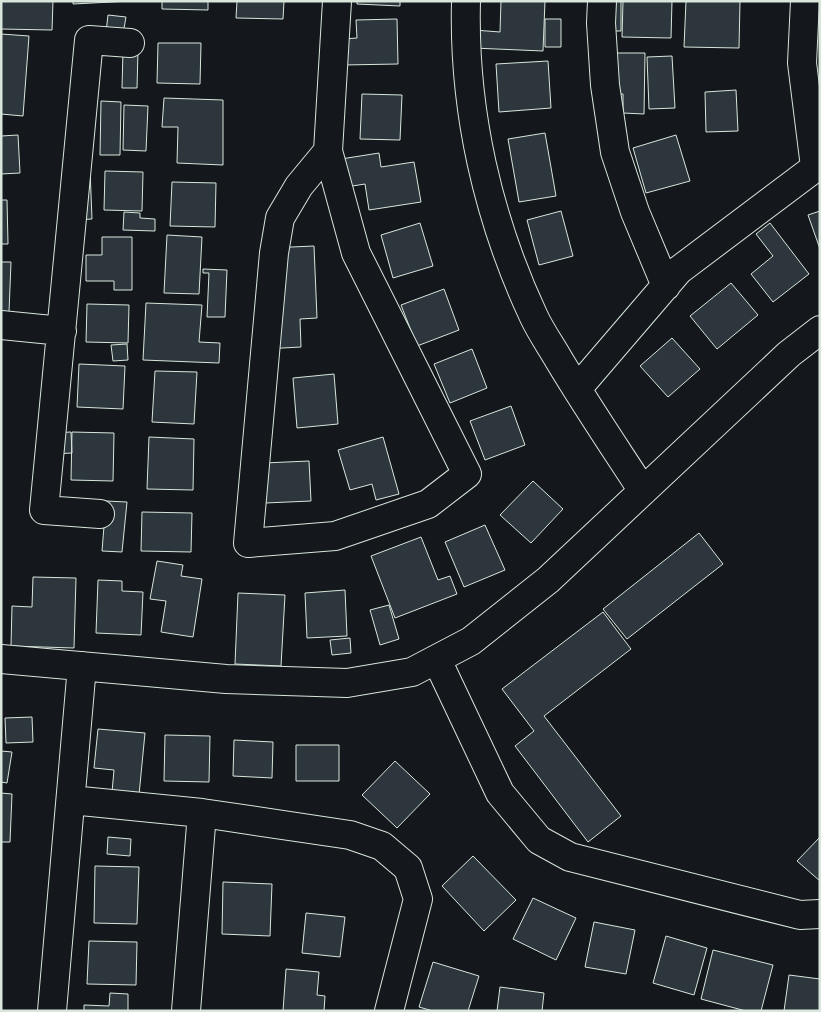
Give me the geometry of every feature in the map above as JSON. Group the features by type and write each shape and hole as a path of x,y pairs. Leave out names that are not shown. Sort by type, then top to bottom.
{"street":[{"path":"328,151 299,186 280,218 274,253 248,543 335,536 428,504 467,474 356,253 328,151 337,1"},
{"path":"466,1 465,36 472,121 488,191 510,258 535,318 577,390 643,491"},
{"path":"602,1 601,23 605,76 615,152 635,212 666,286"},
{"path":"577,390 679,270 818,166 802,63 805,1"},
{"path":"100,514 44,510 89,40 130,42"},
{"path":"1,325 62,331"},
{"path":"1,659 226,679 347,683 412,672 471,641 548,580 788,354 820,330"},
{"path":"437,660 500,793 539,840 570,857 800,915 820,914"},
{"path":"52,1011 82,666"},
{"path":"70,800 202,813 350,835 382,846 408,868 418,899 389,1011"},
{"path":"186,1011 202,813"}],"building":[{"path":"1,1 53,1 52,30 1,29"},
{"path":"73,1 131,1 73,4"},
{"path":"162,1 208,1 208,10 162,9"},
{"path":"237,1 284,1 283,19 236,18"},
{"path":"357,1 400,1 400,6 357,4"},
{"path":"501,1 545,1 543,51 473,48 474,30 500,32"},
{"path":"608,1 621,1 621,31 607,31"},
{"path":"623,1 672,1 671,38 622,37"},
{"path":"686,1 740,1 739,48 684,47"},
{"path":"108,15 126,17 123,34 106,32"},
{"path":"397,19 398,64 343,65 343,39 357,38 356,20"},
{"path":"545,19 561,19 561,47 545,47"},
{"path":"1,34 29,36 23,116 1,114"},
{"path":"158,43 201,43 200,84 157,83"},
{"path":"123,50 138,51 137,88 122,88"},
{"path":"603,53 645,53 644,114 623,113 623,94 602,93"},
{"path":"672,56 675,108 649,109 647,57"},
{"path":"548,61 551,108 499,112 496,64"},
{"path":"736,90 738,131 706,132 705,92"},
{"path":"362,94 402,95 400,140 360,139"},
{"path":"164,98 223,100 223,165 177,163 178,127 162,127"},
{"path":"101,101 121,102 120,155 100,155"},
{"path":"124,105 148,106 146,151 123,150"},
{"path":"545,133 556,196 519,202 508,139"},
{"path":"18,135 20,173 1,174 1,136"},
{"path":"676,135 690,181 646,193 633,148"},
{"path":"379,153 381,167 414,162 421,202 369,210 365,184 346,187 341,159"},
{"path":"90,169 92,219 72,220"},
{"path":"105,171 143,172 142,211 104,210"},
{"path":"172,182 216,183 215,227 170,226"},
{"path":"1,200 7,200 8,244 1,244"},
{"path":"561,211 573,256 539,265 527,220"},
{"path":"820,211 820,249 808,215"},
{"path":"124,212 140,213 140,218 155,219 155,231 123,230"},
{"path":"420,223 433,266 393,278 381,235"},
{"path":"770,223 809,274 773,302 751,274 773,256 756,234"},
{"path":"167,235 202,237 199,294 164,293"},
{"path":"102,237 132,237 132,290 114,290 114,281 86,281 86,255 102,255"},
{"path":"314,246 317,318 300,319 301,347 264,349 269,248"},
{"path":"1,262 11,262 9,312 1,311"},
{"path":"203,269 227,270 225,317 207,317 209,273 203,273"},
{"path":"731,283 758,315 717,349 690,316"},
{"path":"444,289 459,330 417,346 401,305"},
{"path":"146,303 202,305 199,342 220,343 219,363 143,360"},
{"path":"87,304 129,305 128,343 86,342"},
{"path":"672,338 700,369 668,397 640,366"},
{"path":"127,344 128,360 113,361 111,345"},
{"path":"472,349 487,388 450,403 434,364"},
{"path":"79,364 125,366 123,409 77,407"},
{"path":"155,371 197,372 194,424 152,422"},
{"path":"334,374 338,424 297,428 293,378"},
{"path":"511,406 525,445 485,460 470,421"},
{"path":"71,432 72,453 52,454 51,433"},
{"path":"72,432 114,433 113,481 71,480"},
{"path":"149,437 194,439 193,490 147,489"},
{"path":"383,437 399,494 376,500 372,484 350,490 338,450"},
{"path":"309,461 311,501 265,503 264,463"},
{"path":"533,481 563,509 531,543 500,515"},
{"path":"106,501 127,502 122,552 102,551"},
{"path":"142,512 192,513 191,552 141,551"},
{"path":"485,525 505,570 464,587 445,542"},
{"path":"699,533 723,564 627,639 603,609"},
{"path":"421,537 438,580 450,576 457,594 395,618 371,556"},
{"path":"157,561 183,565 181,576 202,579 193,637 161,632 166,601 150,599"},
{"path":"33,577 76,578 74,648 11,646 12,606 32,607"},
{"path":"98,580 122,581 122,591 143,592 141,635 96,633"},
{"path":"345,590 347,636 307,638 305,593"},
{"path":"238,593 285,595 281,666 235,664"},
{"path":"389,605 399,639 380,645 370,610"},
{"path":"603,612 631,649 544,716 621,816 588,842 515,746 534,731 502,689"},
{"path":"350,638 351,653 332,655 330,640"},
{"path":"32,717 33,742 6,743 5,718"},
{"path":"98,729 145,733 139,795 112,792 114,770 94,768"},
{"path":"165,735 210,736 209,782 164,781"},
{"path":"234,740 273,742 272,778 233,776"},
{"path":"296,745 339,745 339,781 296,781"},
{"path":"1,751 12,752 7,783 1,782"},
{"path":"395,761 430,794 397,828 362,795"},
{"path":"1,793 12,794 10,842 1,842"},
{"path":"108,837 131,839 130,856 107,854"},
{"path":"820,837 820,881 797,861"},
{"path":"473,856 516,900 484,931 442,886"},
{"path":"95,866 139,867 137,924 94,923"},
{"path":"223,882 272,884 270,936 222,934"},
{"path":"533,898 576,918 556,960 513,939"},
{"path":"306,913 345,917 340,957 302,953"},
{"path":"594,922 635,930 626,974 585,967"},
{"path":"666,936 707,948 694,995 653,983"},
{"path":"89,941 137,942 136,985 87,984"},
{"path":"713,950 773,965 761,1011 746,1011 701,999"},
{"path":"433,962 479,976 468,1011 433,1011 419,1007"},
{"path":"286,969 319,972 317,995 325,996 324,1011 283,1011"},
{"path":"789,975 820,979 820,1011 784,1011"},
{"path":"500,987 544,993 542,1011 497,1011"},
{"path":"110,993 128,994 128,1011 84,1011 84,1005 109,1006"}]}
